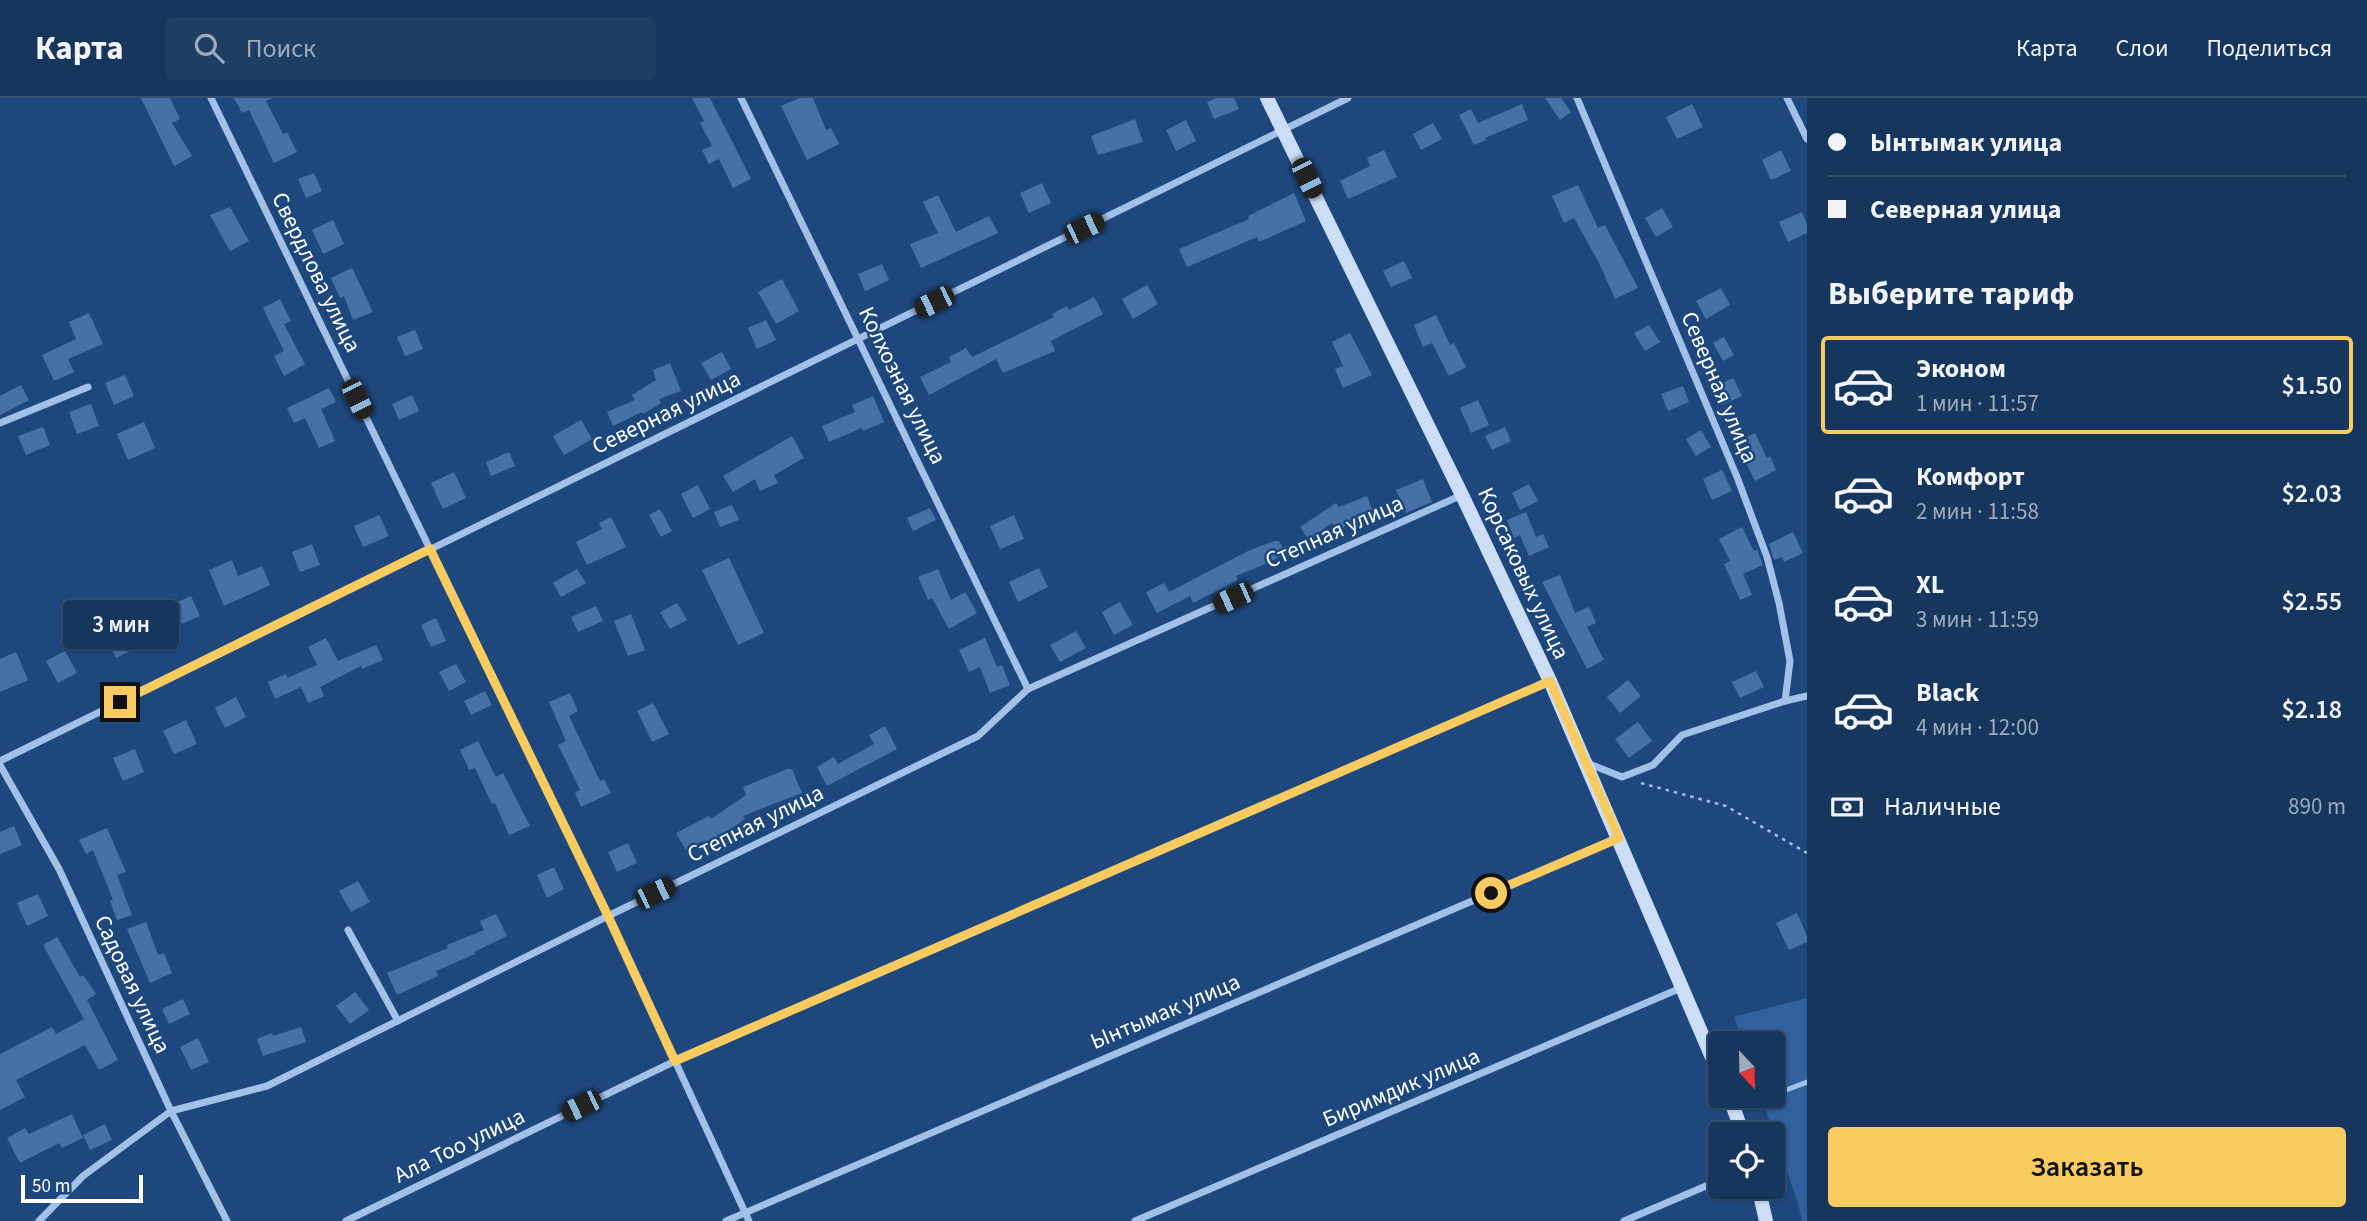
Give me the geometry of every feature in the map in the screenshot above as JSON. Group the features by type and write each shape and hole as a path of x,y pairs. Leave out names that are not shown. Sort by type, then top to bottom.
{"street":[{"name":"Свердлова улица","path":"211,98 608,916 749,1221"},
{"name":"Колхозная улица","path":"741,98 1028,689"},
{"name":"Корсаковых улица","path":"1267,98 1550,681 1708,1048"},
{"name":"Северная улица","path":"0,763 1348,98"},
{"name":"Северная улица","path":"1577,98 1737,477 1767,557 1790,661 1786,701"},
{"path":"1787,98 1807,139"},
{"path":"0,423 88,387"},
{"name":"Степная улица","path":"39,1221 83,1176 171,1111 267,1086 978,736 1028,689 1462,495"},
{"name":"Ала Тоо улица","path":"346,1221 675,1061 1550,681"},
{"path":"1587,763 1622,778 1653,765 1682,735 1807,696"},
{"name":"Садовая улица","path":"0,763 59,869 171,1111 227,1221"},
{"name":"Ынтымак улица","path":"726,1221 1619,838"},
{"path":"348,930 398,1021"},
{"name":"Биримдик улица","path":"1135,1221 1682,988"},
{"path":"1735,1110 1738,1122"},
{"path":"1624,1221 1708,1185"},
{"path":"1761,1199 1766,1221"}],"lane":[{"path":"1785,1090 1807,1082"},
{"path":"1735,1110 1740,1108"}],"path":[{"path":"1622,778 1726,806 1807,853"}],"shaded area":[{"path":"1807,998 1807,1221 1802,1221 1785,1165 1785,1122 1770,1122 1765,1108 1785,1108 1785,1031 1739,1031 1734,1017"}],"building":[{"path":"141,98 170,98 180,119 172,123 192,156 174,166"},
{"path":"234,98 272,98 266,101 283,134 287,132 297,152 274,163 249,110 242,113"},
{"path":"692,98 710,98 751,179 733,188 719,159 709,164 702,150 712,146 700,123 704,121"},
{"path":"799,98 813,98 826,130 831,128 839,144 807,160 781,106"},
{"path":"1216,98 1234,98 1239,109 1214,119 1207,102"},
{"path":"1545,98 1561,98 1571,112 1560,120"},
{"path":"1522,104 1528,120 1474,145 1459,115 1471,109 1478,123"},
{"path":"1692,104 1703,127 1677,139 1666,117"},
{"path":"1135,119 1143,142 1098,155 1091,136"},
{"path":"1186,120 1196,141 1176,151 1166,130"},
{"path":"1433,123 1442,139 1421,150 1413,134"},
{"path":"1384,150 1397,177 1348,199 1340,181 1370,166 1367,158"},
{"path":"1781,150 1791,171 1771,180 1762,160"},
{"path":"314,173 322,191 306,198 298,179"},
{"path":"1042,183 1051,203 1029,213 1020,193"},
{"path":"1578,185 1598,228 1605,225 1638,288 1615,299 1574,218 1564,223 1552,196"},
{"path":"1294,193 1306,221 1259,242 1257,237 1187,267 1179,249 1249,219 1248,216"},
{"path":"938,195 956,232 989,216 998,233 921,268 910,244 938,233 923,202"},
{"path":"230,207 249,241 230,251 210,215"},
{"path":"1662,208 1673,227 1656,237 1645,218"},
{"path":"1802,212 1807,233 1788,242 1779,222"},
{"path":"333,220 344,244 323,254 312,230"},
{"path":"1404,261 1412,278 1391,287 1383,271"},
{"path":"882,264 889,280 865,291 858,274"},
{"path":"352,268 373,312 353,320 344,296 340,298 331,278"},
{"path":"782,279 799,311 776,324 758,292"},
{"path":"1147,285 1158,304 1133,319 1122,299"},
{"path":"1721,288 1730,305 1706,319 1696,301"},
{"path":"1094,297 1103,314 1051,341 1055,351 1003,373 996,359 929,395 920,377 951,362 949,357 966,348 972,357 1054,317 1052,314 1067,306 1069,310"},
{"path":"280,299 291,321 284,324 305,364 284,376 274,356 284,351 263,308"},
{"path":"89,313 103,344 68,359 74,372 54,381 42,355 76,339 69,322"},
{"path":"1436,315 1450,345 1454,343 1466,367 1449,376 1432,343 1423,347 1414,325"},
{"path":"766,320 776,340 757,349 748,328"},
{"path":"1649,325 1660,342 1645,351 1634,333"},
{"path":"415,330 423,349 405,356 397,337"},
{"path":"1350,333 1372,375 1343,388 1335,369 1343,366 1332,342"},
{"path":"1724,337 1734,355 1723,361 1713,343"},
{"path":"722,352 731,369 711,380 701,363"},
{"path":"670,363 681,391 659,399 661,403 643,414 642,412 613,426 607,412 635,400 632,395 656,380 653,370"},
{"path":"125,375 134,396 114,405 105,383"},
{"path":"1733,378 1742,396 1722,405 1714,387"},
{"path":"21,385 29,400 0,415 0,396"},
{"path":"1683,386 1689,402 1668,411 1661,394"},
{"path":"329,388 336,402 321,409 335,441 319,448 305,418 294,423 287,408"},
{"path":"412,395 419,411 399,420 392,404"},
{"path":"873,396 884,422 829,442 822,426 855,412 852,405"},
{"path":"1478,400 1489,425 1471,433 1460,408"},
{"path":"91,404 99,426 77,434 69,412"},
{"path":"581,420 592,439 564,455 553,436"},
{"path":"144,422 155,448 128,460 117,434"},
{"path":"43,427 50,445 26,455 18,436"},
{"path":"1505,427 1511,441 1492,450 1485,436"},
{"path":"1701,430 1711,447 1696,456 1686,439"},
{"path":"1755,433 1776,470 1755,481 1736,442"},
{"path":"792,436 804,458 774,475 778,483 760,491 755,479 733,492 723,476"},
{"path":"509,452 515,466 491,476 486,462"},
{"path":"1722,470 1732,491 1712,500 1703,479"},
{"path":"454,472 466,498 443,509 431,483"},
{"path":"1423,479 1432,502 1406,513 1396,490"},
{"path":"1529,484 1538,501 1520,510 1512,493"},
{"path":"698,485 710,509 693,518 681,494"},
{"path":"1367,496 1376,520 1355,528 1353,522 1337,531 1332,523 1309,540 1300,527 1336,503 1339,507"},
{"path":"732,505 739,520 720,527 714,512"},
{"path":"930,508 936,520 913,531 907,518"},
{"path":"660,509 672,531 661,537 649,515"},
{"path":"1526,512 1536,537 1543,534 1549,547 1529,556 1520,535 1514,538 1507,520"},
{"path":"379,515 389,536 363,547 354,526"},
{"path":"1014,515 1024,539 1000,549 990,526"},
{"path":"611,517 626,547 587,565 576,542 602,529 599,523"},
{"path":"1742,527 1754,551 1757,549 1763,565 1743,574 1752,595 1740,600 1724,564 1730,561 1719,539"},
{"path":"1793,532 1803,553 1784,562 1782,557 1774,560 1769,544"},
{"path":"1279,541 1286,553 1236,576 1238,580 1193,603 1190,596 1157,613 1146,592 1164,583 1169,592 1248,551"},
{"path":"312,544 320,565 300,572 292,552"},
{"path":"729,558 764,633 738,645 702,570"},
{"path":"232,560 238,576 262,566 270,585 224,606 209,570"},
{"path":"1039,568 1048,587 1018,602 1009,582"},
{"path":"577,569 586,583 561,597 553,583"},
{"path":"938,569 951,600 965,592 977,613 949,629 932,598 928,600 918,577"},
{"path":"1560,575 1575,613 1589,607 1596,623 1587,627 1604,660 1587,669 1542,582"},
{"path":"191,596 200,616 182,624 173,604"},
{"path":"1120,602 1133,625 1114,635 1102,612"},
{"path":"677,603 687,620 670,629 660,612"},
{"path":"596,606 603,621 578,632 571,617"},
{"path":"631,614 645,650 628,656 614,621"},
{"path":"436,618 446,641 431,647 421,625"},
{"path":"129,627 138,647 116,658 106,638"},
{"path":"1076,631 1086,648 1060,662 1050,645"},
{"path":"326,638 338,661 376,645 383,660 362,669 361,666 320,687 324,696 308,703 301,687 275,699 268,682 286,674 287,678 317,665 308,647"},
{"path":"985,638 997,667 1002,665 1010,685 990,693 980,667 969,672 959,650"},
{"path":"65,651 77,673 58,683 46,661"},
{"path":"16,652 28,680 0,692 0,659"},
{"path":"456,664 466,682 449,691 439,672"},
{"path":"1756,671 1764,687 1740,698 1732,682"},
{"path":"1628,680 1641,696 1620,713 1607,697"},
{"path":"485,691 492,705 471,715 464,701"},
{"path":"570,693 578,711 569,716 600,781 604,779 611,793 581,807 575,793 580,790 558,745 566,741 549,702"},
{"path":"236,697 246,717 225,728 215,708"},
{"path":"653,703 669,734 652,742 637,711"},
{"path":"186,720 197,744 174,754 163,731"},
{"path":"1638,722 1652,741 1629,758 1615,739"},
{"path":"885,726 897,749 827,786 817,767 834,757 838,764 874,744 869,735"},
{"path":"478,741 496,777 503,773 530,826 509,835 475,768 469,770 460,750"},
{"path":"135,749 144,772 123,781 113,758"},
{"path":"792,769 802,793 743,816 745,819 722,835 703,844 702,841 686,850 676,833 709,816 711,819 746,795 743,787"},
{"path":"14,826 22,845 0,854 0,832"},
{"path":"107,828 126,872 117,875 132,915 117,920 110,901 113,900 93,850 86,854 79,840"},
{"path":"628,843 637,863 617,872 608,852"},
{"path":"554,867 564,889 547,898 537,875"},
{"path":"358,881 370,902 351,912 339,891"},
{"path":"38,894 48,916 27,926 17,903"},
{"path":"1797,913 1807,942 1789,950 1776,923"},
{"path":"496,914 507,936 436,971 438,976 397,995 387,973 484,930 480,921"},
{"path":"146,922 158,955 164,953 172,973 150,983 127,929"},
{"path":"57,937 80,977 83,975 96,994 87,1000 118,1060 99,1070 85,1045 16,1080 25,1097 0,1110 0,1054 52,1027 56,1034 84,1019 43,945"},
{"path":"355,992 369,1010 350,1024 336,1006"},
{"path":"183,999 190,1014 169,1024 162,1009"},
{"path":"301,1027 306,1042 263,1056 257,1039"},
{"path":"198,1038 209,1062 191,1070 180,1047"},
{"path":"72,1114 83,1138 62,1148 59,1143 20,1163 7,1138 25,1128 29,1134"},
{"path":"105,1124 112,1140 90,1150 83,1135"}],"route":[{"path":"120,702 430,549 608,916 675,1061 1550,681 1619,838 1491,893"}]}
